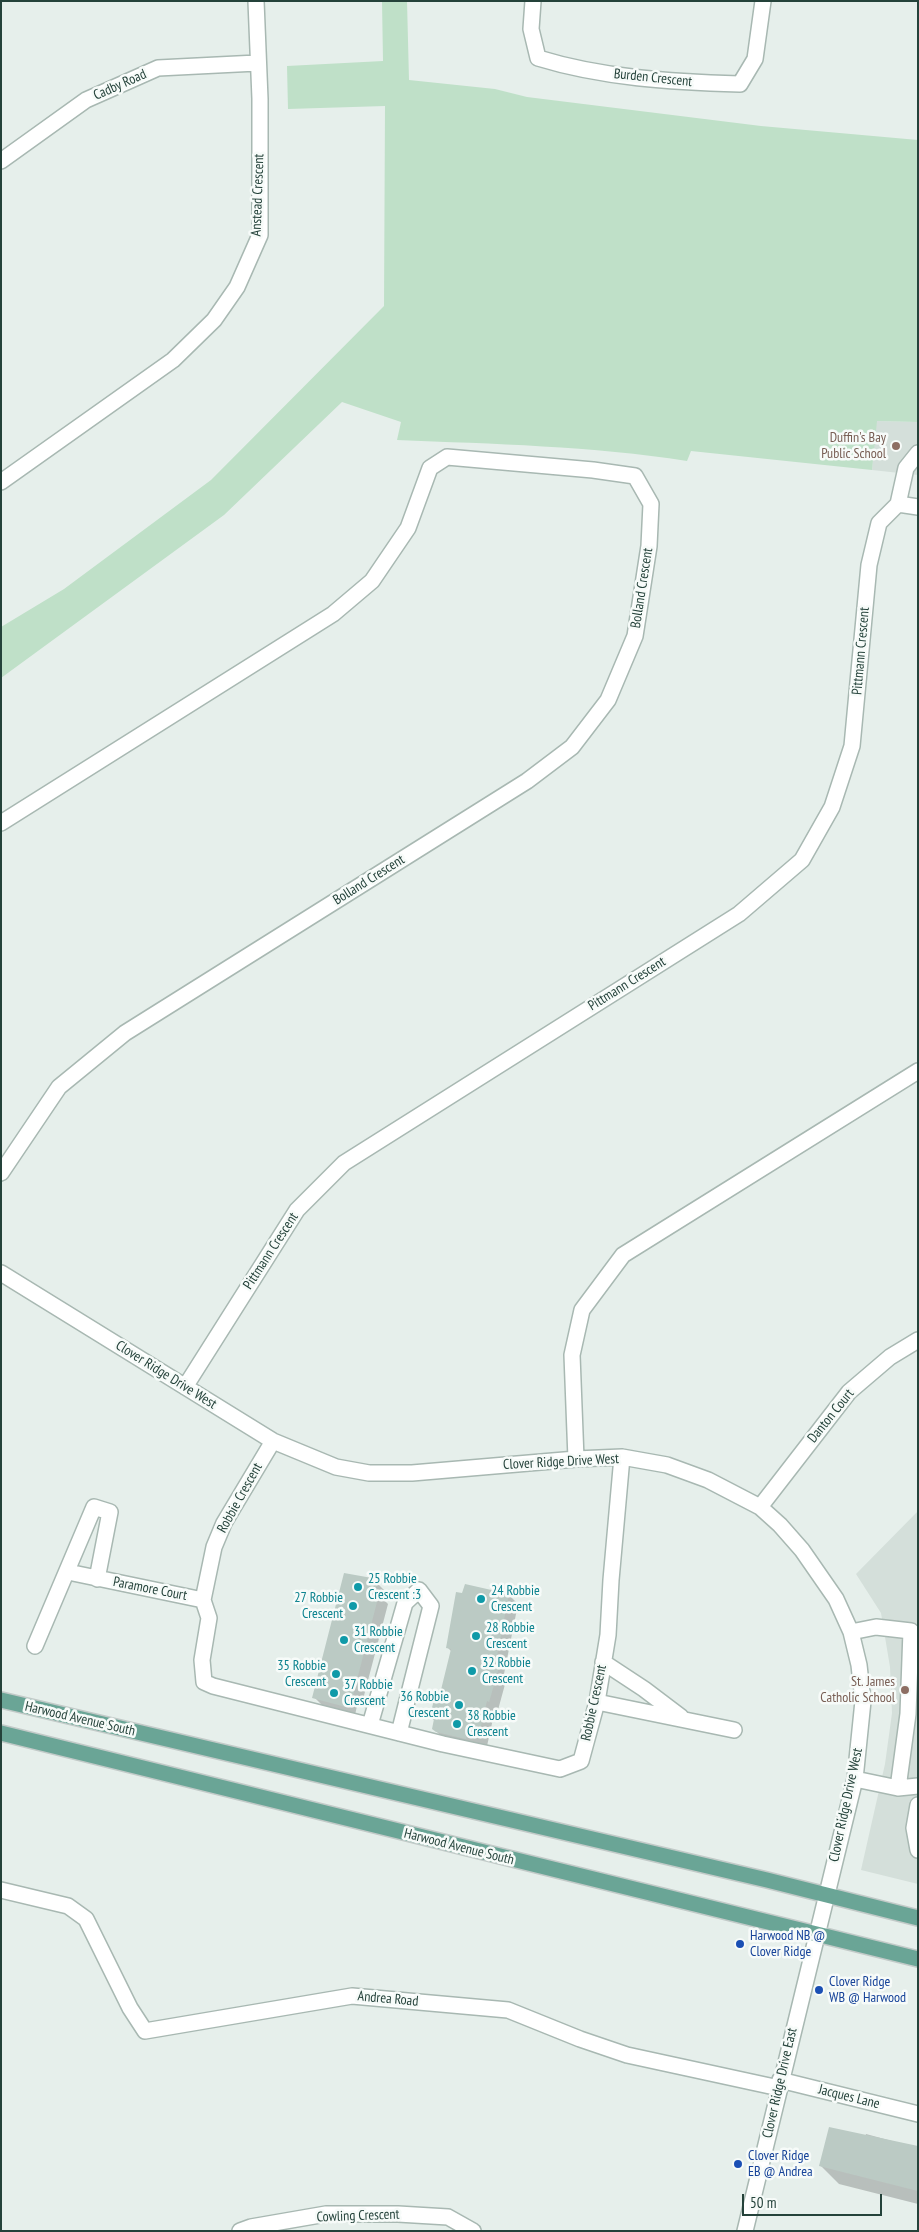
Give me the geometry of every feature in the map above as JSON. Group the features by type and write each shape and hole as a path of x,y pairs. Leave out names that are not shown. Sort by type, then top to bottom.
{"main road":[{"name":"Harwood Avenue South","path":"1,1700 757,1878 918,1918"},
{"name":"Harwood Avenue South","path":"1,1733 918,1960"}],"street":[{"name":"Anstead Crescent","path":"1,482 173,360 214,320 237,286 260,236 260,99 257,63 256,1"},
{"name":"Burden Crescent","path":"533,1 531,29 538,58 576,70 682,83 740,84 755,59 763,1"},
{"name":"Cadby Road","path":"1,161 86,100 158,68 257,63"},
{"path":"918,453 906,468 898,504 918,507"},
{"name":"Bolland Crescent","path":"1,823 333,614 372,581 408,528 430,468 447,457 593,470 635,476 651,504 649,546 635,636 608,700 572,747 527,781 125,1033 59,1087 1,1173"},
{"name":"Pittmann Crescent","path":"185,1386 297,1210 344,1163 739,914 802,860 832,807 852,746 869,565 879,523 898,504"},
{"path":"576,1459 572,1355 582,1310 622,1255 918,1071"},
{"name":"Clover Ridge Drive West","path":"1,1273 273,1441 336,1467 369,1473 412,1473 576,1459 622,1457 667,1465 708,1480 760,1507 780,1525 802,1550 836,1599 851,1632 863,1701 854,1779 817,1935"},
{"name":"Danton Court","path":"760,1507 849,1392 890,1357 918,1340"},
{"name":"Robbie Crescent","path":"273,1441 224,1523 214,1547 203,1600 209,1618 202,1660 204,1682 212,1686 399,1733 560,1769 582,1760 597,1702 608,1635 622,1457"},
{"name":"Paramore Court","path":"36,1646 94,1507 110,1512 97,1579"},
{"name":"Paramore Court","path":"68,1572 203,1600"},
{"path":"370,1725 406,1603 419,1590 431,1606 399,1733"},
{"path":"851,1632 876,1627 911,1631 908,1714 898,1788"},
{"path":"603,1662 644,1689 682,1718"},
{"path":"597,1702 734,1730"},
{"path":"854,1779 898,1788 918,1786"},
{"path":"918,1805 914,1828 918,1850"},
{"name":"Andrea Road","path":"1,1890 68,1906 86,1919 130,2008 145,2031 352,1996 508,2010 545,2023 580,2039 627,2054 780,2084"},
{"name":"Clover Ridge Drive East","path":"745,2231 817,1935"},
{"name":"Jacques Lane","path":"780,2084 918,2114"},
{"name":"Cowling Crescent","path":"240,2231 251,2227 326,2214 389,2214 448,2217 473,2231"}],"shaded area":[{"name":"Duffin's Bay Public School","path":"876,421 918,422 918,475 872,470"},
{"name":"St. James Catholic School","path":"918,1511 918,1884 861,1870 885,1764 892,1713 890,1667 881,1613 856,1574"}],"green space":[{"path":"382,1 407,1 409,80 495,89 527,97 761,126 918,140 918,422 877,421 872,470 691,451 687,461 579,449 397,440 401,422 342,402 224,515 1,678 1,627 64,589 211,480 384,306 385,106 288,109 287,66 383,61"}],"building":[{"path":"344,1573 372,1578 377,1582 375,1593 379,1594 352,1699 348,1698 346,1707 312,1698"},
{"path":"465,1584 509,1594 495,1666 499,1667 489,1702 487,1701 478,1738 467,1735 466,1739 436,1732 432,1729 434,1719 429,1718 435,1697 439,1698 451,1649 446,1648 456,1592 462,1593"},
{"path":"829,2127 918,2146 918,2191 819,2166"}],"place":[{"name":"Duffin's Bay Public School","path":"896,446"},
{"name":"25 Robbie Crescent :3","path":"358,1587"},
{"name":"24 Robbie Crescent","path":"481,1599"},
{"name":"27 Robbie Crescent","path":"353,1606"},
{"name":"28 Robbie Crescent","path":"476,1636"},
{"name":"31 Robbie Crescent","path":"344,1640"},
{"name":"32 Robbie Crescent","path":"472,1671"},
{"name":"35 Robbie Crescent","path":"336,1674"},
{"name":"St. James Catholic School","path":"905,1690"},
{"name":"37 Robbie Crescent","path":"334,1693"},
{"name":"36 Robbie Crescent","path":"459,1705"},
{"name":"38 Robbie Crescent","path":"457,1724"},
{"name":"Harwood NB @ Clover Ridge","path":"740,1944"},
{"name":"Clover Ridge WB @ Harwood","path":"819,1990"},
{"name":"Clover Ridge EB @ Andrea","path":"738,2164"}]}
